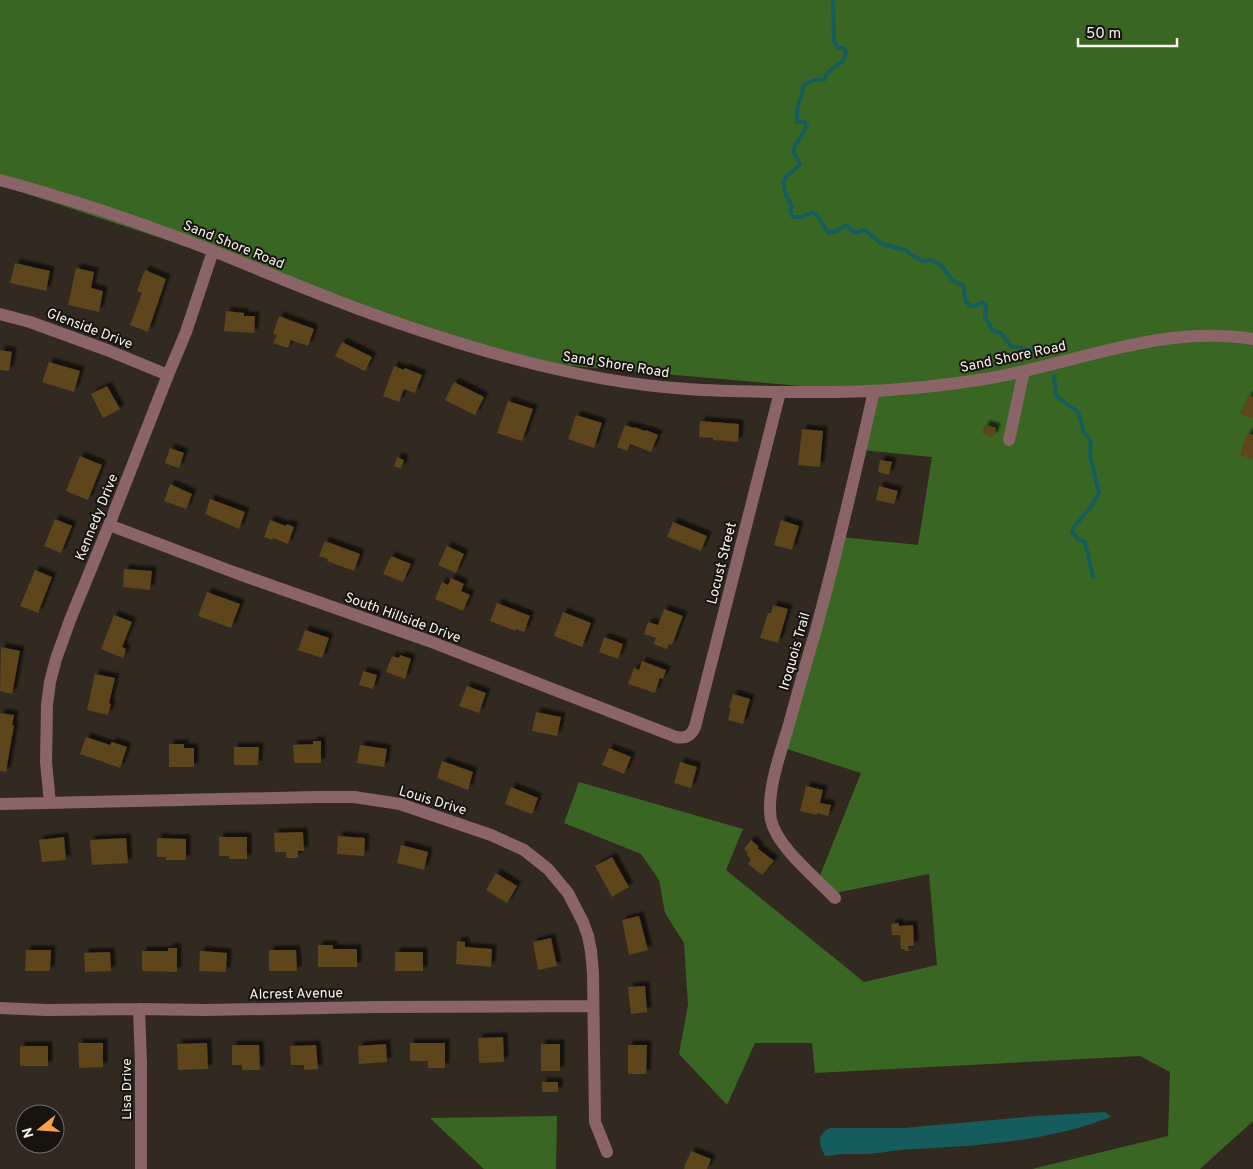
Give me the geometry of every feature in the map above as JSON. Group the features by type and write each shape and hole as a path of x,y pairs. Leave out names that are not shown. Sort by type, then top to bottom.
{"street":[{"name":"Sand Shore Road","path":"0,180 91,207 213,251 328,298 392,321 525,362 590,377 649,386 724,392 910,389 1004,375 1126,345 1174,337 1206,335 1253,338"},
{"name":"Kennedy Drive","path":"50,803 46,762 47,705 56,659 186,332 213,251"},
{"name":"Glenside Drive","path":"0,314 30,322 168,375"},
{"path":"1009,440 1026,370"},
{"name":"Iroquois Trail","path":"835,898 787,850 777,835 770,815 771,791 843,525 874,391"},
{"name":"Locust Street","path":"686,737 691,734 695,727 780,392"},
{"name":"South Hillside Drive","path":"109,525 429,641 676,737 686,737"},
{"name":"Louis Drive","path":"0,804 258,798 354,798 400,804 491,835 524,850 548,869 568,893 588,936 593,973 595,1122 607,1152"},
{"name":"Alcrest Avenue","path":"0,1008 46,1010 205,1010 593,1006"},
{"name":"Lisa Drive","path":"139,1009 141,1169"}],"green space":[{"path":"0,0 1253,0 1253,1121 1200,1169 1032,1169 1168,1136 1170,1072 1140,1056 815,1073 812,1043 755,1043 727,1105 679,1054 688,1005 684,943 665,913 659,880 641,854 564,823 579,782 743,829 726,870 864,982 937,965 929,874 835,893 819,878 861,773 784,748 841,537 918,545 932,457 861,450 870,392 537,363 0,185"},
{"path":"557,1116 556,1169 484,1169 430,1118"}],"water":[{"path":"1105,1112 1111,1117 1060,1133 1008,1142 901,1150 873,1154 825,1156 820,1144 822,1134 830,1128 904,1128"}],"building":[{"path":"15,263 50,271 46,291 10,283"},
{"path":"76,268 94,272 91,288 103,291 99,312 68,305"},
{"path":"145,270 166,279 148,332 130,325 142,293 137,291"},
{"path":"226,311 244,313 244,316 255,316 254,333 224,331"},
{"path":"279,316 314,329 308,346 291,340 288,348 273,343 277,335 273,334"},
{"path":"342,342 372,357 365,371 335,356"},
{"path":"0,350 12,352 9,371 0,370"},
{"path":"49,362 80,371 74,392 42,382"},
{"path":"394,366 422,375 415,393 404,389 399,402 383,396"},
{"path":"454,382 484,397 475,415 445,400"},
{"path":"107,386 120,409 103,418 91,394"},
{"path":"1248,395 1253,397 1253,418 1240,414 1242,407 1245,407"},
{"path":"508,401 533,409 522,441 497,433"},
{"path":"576,415 602,423 594,448 568,439"},
{"path":"700,421 739,424 738,442 699,437"},
{"path":"625,425 658,435 651,452 630,444 627,451 617,447"},
{"path":"985,425 996,428 993,437 982,433"},
{"path":"802,429 823,431 820,467 798,465"},
{"path":"1247,433 1253,435 1253,459 1240,455"},
{"path":"170,448 184,453 179,468 165,463"},
{"path":"80,456 102,465 88,500 66,491"},
{"path":"397,457 404,460 401,469 394,466"},
{"path":"880,460 892,462 889,475 878,472"},
{"path":"170,484 192,494 186,509 164,501"},
{"path":"879,486 898,491 894,504 876,500"},
{"path":"210,499 245,512 239,529 205,514"},
{"path":"55,519 72,526 61,553 44,546"},
{"path":"270,520 294,527 288,544 273,538 272,540 264,537"},
{"path":"781,520 799,526 792,550 774,545"},
{"path":"673,522 707,536 701,551 667,537"},
{"path":"325,541 360,554 354,571 319,556"},
{"path":"447,546 464,554 456,573 438,565"},
{"path":"391,556 411,564 403,582 383,574"},
{"path":"124,569 152,571 150,590 123,587"},
{"path":"35,570 52,577 38,613 20,606"},
{"path":"451,578 464,584 461,591 470,595 463,611 435,599 442,582 448,585"},
{"path":"207,592 240,604 231,628 198,616"},
{"path":"497,603 530,616 524,632 516,629 515,631 490,621"},
{"path":"773,605 788,609 778,643 760,638 768,613 771,613"},
{"path":"664,609 683,616 672,645 669,644 667,649 653,644 656,638 644,634 648,622 658,625"},
{"path":"563,612 591,623 582,647 554,636"},
{"path":"114,615 132,622 122,647 126,649 123,658 101,649"},
{"path":"305,630 329,638 322,658 298,650"},
{"path":"604,637 623,644 618,659 599,652"},
{"path":"1,647 20,651 12,694 0,691"},
{"path":"400,655 411,659 405,679 386,672 392,656 399,658"},
{"path":"642,661 666,670 663,679 660,678 655,693 628,684 634,668 639,670"},
{"path":"363,671 377,675 373,689 359,685"},
{"path":"95,674 115,678 108,715 87,710"},
{"path":"467,686 486,693 479,713 459,706"},
{"path":"733,694 750,699 743,724 728,720"},
{"path":"536,712 561,717 557,736 532,731"},
{"path":"0,713 14,715 6,772 0,771"},
{"path":"86,737 110,745 112,742 127,747 120,768 80,754"},
{"path":"313,741 321,741 321,763 294,763 293,745 313,744"},
{"path":"169,744 184,744 184,748 194,748 194,767 169,767"},
{"path":"360,745 387,749 384,767 357,763"},
{"path":"234,747 259,747 258,765 234,765"},
{"path":"609,748 631,757 624,774 602,765"},
{"path":"442,761 473,772 468,790 437,778"},
{"path":"680,762 697,767 691,788 674,783"},
{"path":"806,786 823,790 820,803 831,805 828,816 800,811"},
{"path":"511,787 538,798 532,814 505,804"},
{"path":"303,832 304,851 298,851 298,858 286,858 286,852 275,852 274,833"},
{"path":"338,836 365,838 364,856 337,854"},
{"path":"64,837 66,860 42,862 39,840"},
{"path":"219,837 247,837 247,859 229,859 229,856 219,856"},
{"path":"126,838 128,863 92,865 90,840"},
{"path":"157,838 186,839 186,860 166,860 166,857 157,857"},
{"path":"751,840 759,847 757,848 774,861 762,875 748,864 751,859 744,849"},
{"path":"401,845 428,852 424,870 397,863"},
{"path":"612,857 629,887 612,897 595,866"},
{"path":"496,873 517,886 507,903 486,890"},
{"path":"639,916 648,950 629,955 622,920"},
{"path":"899,923 899,926 913,925 914,946 908,946 909,951 901,949 900,935 892,935 891,924"},
{"path":"551,938 557,966 538,970 533,942"},
{"path":"457,941 465,942 465,947 492,949 491,967 456,964"},
{"path":"318,945 333,945 333,949 357,949 357,967 318,967"},
{"path":"168,948 177,948 177,972 142,971 142,951 168,951"},
{"path":"26,950 51,950 50,971 25,971"},
{"path":"269,950 296,950 297,971 269,971"},
{"path":"200,951 227,953 226,972 199,971"},
{"path":"110,952 111,971 85,972 84,953"},
{"path":"395,952 423,952 423,971 395,971"},
{"path":"645,986 647,1012 631,1014 628,987"},
{"path":"503,1037 504,1062 479,1063 478,1038"},
{"path":"78,1043 103,1043 103,1067 79,1068"},
{"path":"207,1043 208,1069 178,1070 177,1044"},
{"path":"410,1043 445,1043 445,1068 428,1068 428,1061 410,1061"},
{"path":"386,1044 387,1062 359,1064 358,1046"},
{"path":"541,1044 560,1044 560,1071 541,1071"},
{"path":"232,1045 259,1045 260,1070 242,1070 242,1065 232,1065"},
{"path":"316,1045 318,1069 304,1070 304,1065 291,1065 290,1046"},
{"path":"628,1045 647,1045 646,1074 628,1074"},
{"path":"20,1046 48,1046 48,1066 20,1066"},
{"path":"542,1082 558,1082 558,1092 542,1092"},
{"path":"691,1151 711,1159 707,1169 684,1169"}],"waterway":[{"path":"833,0 834,40 837,48 844,48 846,52 843,61 827,73 824,80 814,80 803,85 797,122 804,122 807,126 793,151 800,164 783,181 785,193 792,207 790,210 793,217 801,217 813,212 828,233 837,231 846,225 855,233 865,230 882,244 906,250 923,261 932,260 942,266 952,280 964,286 965,299 969,305 975,306 982,302 986,305 985,317 993,331 1001,333 1011,346 1036,353"},
{"path":"1054,376 1056,396 1078,412 1084,433 1091,442 1090,455 1099,493 1072,532 1078,539 1085,542 1093,577"}]}
